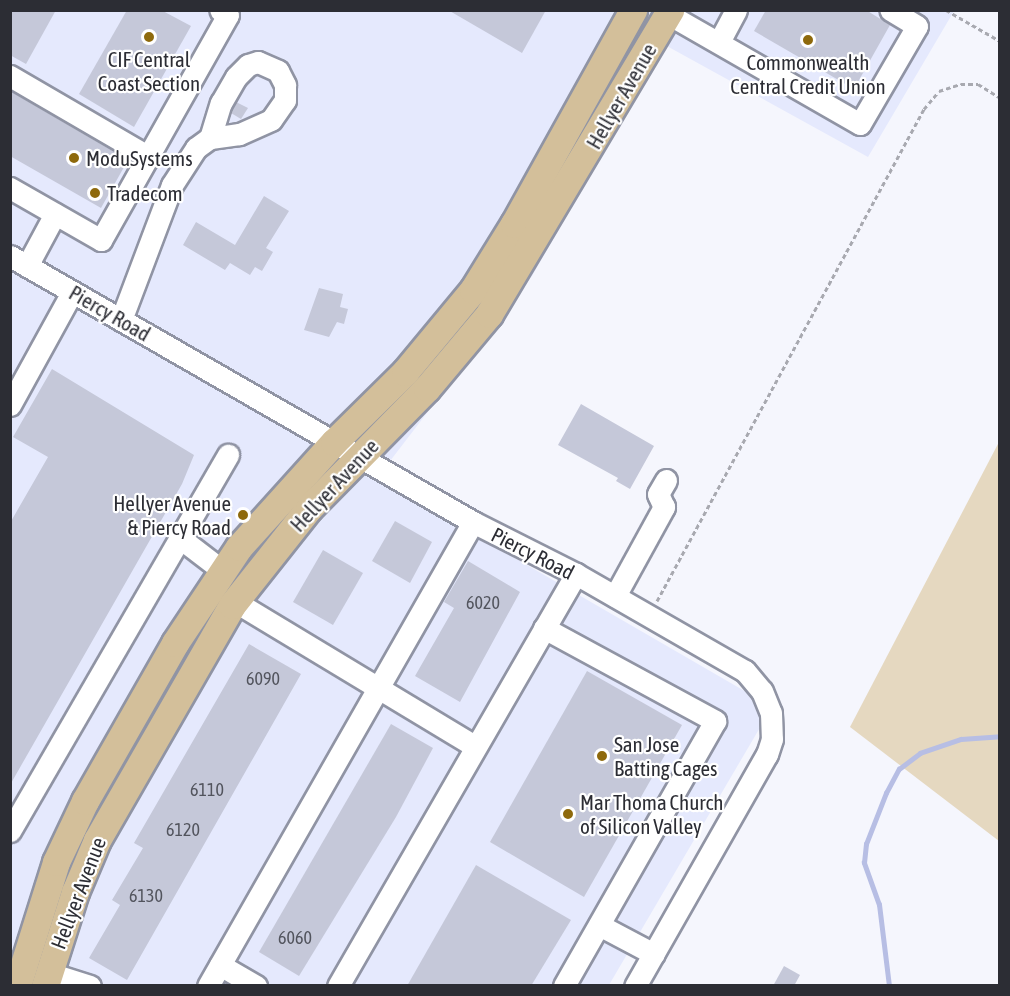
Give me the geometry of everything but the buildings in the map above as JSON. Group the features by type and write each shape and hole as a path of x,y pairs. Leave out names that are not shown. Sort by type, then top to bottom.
{"main road":[{"name":"Hellyer Avenue","path":"17,970 56,862 85,801 175,644 250,534 334,442 405,372 472,290 514,224 633,10"},
{"name":"Hellyer Avenue","path":"47,979 97,840 234,601 309,508 427,388 489,314 670,12"},
{"path":"17,970 47,979"}],"street":[{"path":"10,188 101,240 228,15 220,10"},
{"path":"718,42 736,10"},
{"path":"670,12 860,124 917,26 890,10"},
{"path":"10,76 149,156"},
{"path":"121,320 172,185 196,148 210,138"},
{"path":"19,261 55,214"},
{"name":"Piercy Road","path":"19,261 472,522 576,574 745,671 762,691 771,713 772,739 635,986"},
{"path":"10,405 72,292"},
{"path":"10,831 228,455"},
{"path":"615,597 663,507 658,494 666,480"},
{"path":"208,986 380,689 472,522"},
{"path":"180,538 223,571"},
{"path":"338,986 474,746 576,574"},
{"path":"234,601 474,746"},
{"path":"544,628 715,721 564,986"},
{"path":"599,925 654,954"},
{"path":"220,965 256,986"},
{"path":"47,979 90,986"}],"path":[{"path":"946,10 999,41"},
{"path":"649,616 708,513 924,109 939,91 961,84 978,84 999,98"}],"shaded area":[{"path":"10,11 954,11 868,157 665,45 532,276 377,478 772,707 609,985 11,985"},
{"path":"999,442 999,841 850,727"}],"waterway":[{"path":"889,986 879,905 864,863 866,844 886,793 899,769 920,753 961,739 1000,736"}],"place":[{"name":"CIF Central Coast Section","path":"149,37"},
{"name":"Commonwealth Central Credit Union","path":"808,40"},
{"name":"ModuSystems","path":"74,158"},
{"name":"Tradecom","path":"95,193"},
{"name":"Hellyer Avenue & Piercy Road","path":"243,515"},
{"name":"San Jose Batting Cages","path":"602,756"},
{"name":"Mar Thoma Church of Silicon Valley","path":"568,814"}]}
